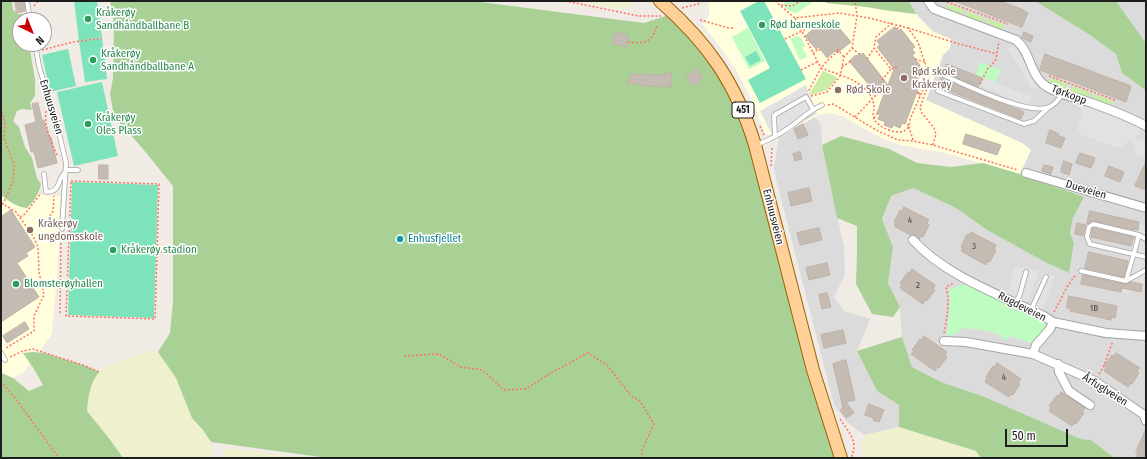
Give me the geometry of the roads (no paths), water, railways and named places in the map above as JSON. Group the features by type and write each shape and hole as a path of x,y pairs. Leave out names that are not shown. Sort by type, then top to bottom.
{"main road":[{"name":"Enhuusveien","path":"660,1 691,30 720,66 735,92 750,127 813,370 841,458"}],"street":[{"name":"Tørkopp","path":"928,1 934,9 1016,40 1020,43 1039,80 1046,86 1146,126"},
{"name":"Dueveien","path":"1026,173 1146,208"},
{"name":"Rugdeveien","path":"913,240 921,250 963,278 1051,321 1115,334 1146,336"},
{"path":"1033,354 1036,345 1050,329 1051,321"},
{"name":"Årfuglveien","path":"944,341 966,342 1033,354 1095,381 1144,415 1146,421"},
{"name":"Årfuglveien","path":"1058,364 1059,372 1069,391 1090,405"}],"lane":[{"path":"27,1 29,12"},
{"name":"Enhuusveien","path":"36,52 48,101 59,134 66,163 62,229"},
{"path":"944,76 1027,108 1042,109 1050,107"},
{"path":"938,91 1024,124 1034,121 1063,94"},
{"path":"776,136 774,116 806,97 813,109"},
{"path":"755,145 768,141 803,118 813,109 822,105"},
{"path":"44,174 46,192 55,191 62,174 66,170 78,170"},
{"path":"1146,239 1093,224 1089,227 1087,237 1090,244 1146,256"},
{"path":"1126,281 1139,236"},
{"path":"1081,271 1126,281 1146,270"},
{"path":"1016,303 1026,272"},
{"path":"1031,310 1046,277"},
{"path":"1,352 5,360"}],"place":[{"name":"Kråkerøy Sandhåndballbane B","path":"88,19"},
{"name":"Rød barneskole","path":"762,25"},
{"name":"Kråkerøy Sandhåndballbane A","path":"93,60"},
{"name":"Rød skole Kråkerøy","path":"904,78"},
{"name":"Rød Skole","path":"838,90"},
{"name":"Kråkerøy Oles Plass","path":"88,124"},
{"name":"Kråkerøy ungdomsskole","path":"30,230"},
{"name":"Enhusfjellet","path":"400,239"},
{"name":"Kråkerøy stadion","path":"113,250"},
{"name":"Blomsterøyhallen","path":"16,284"}]}
